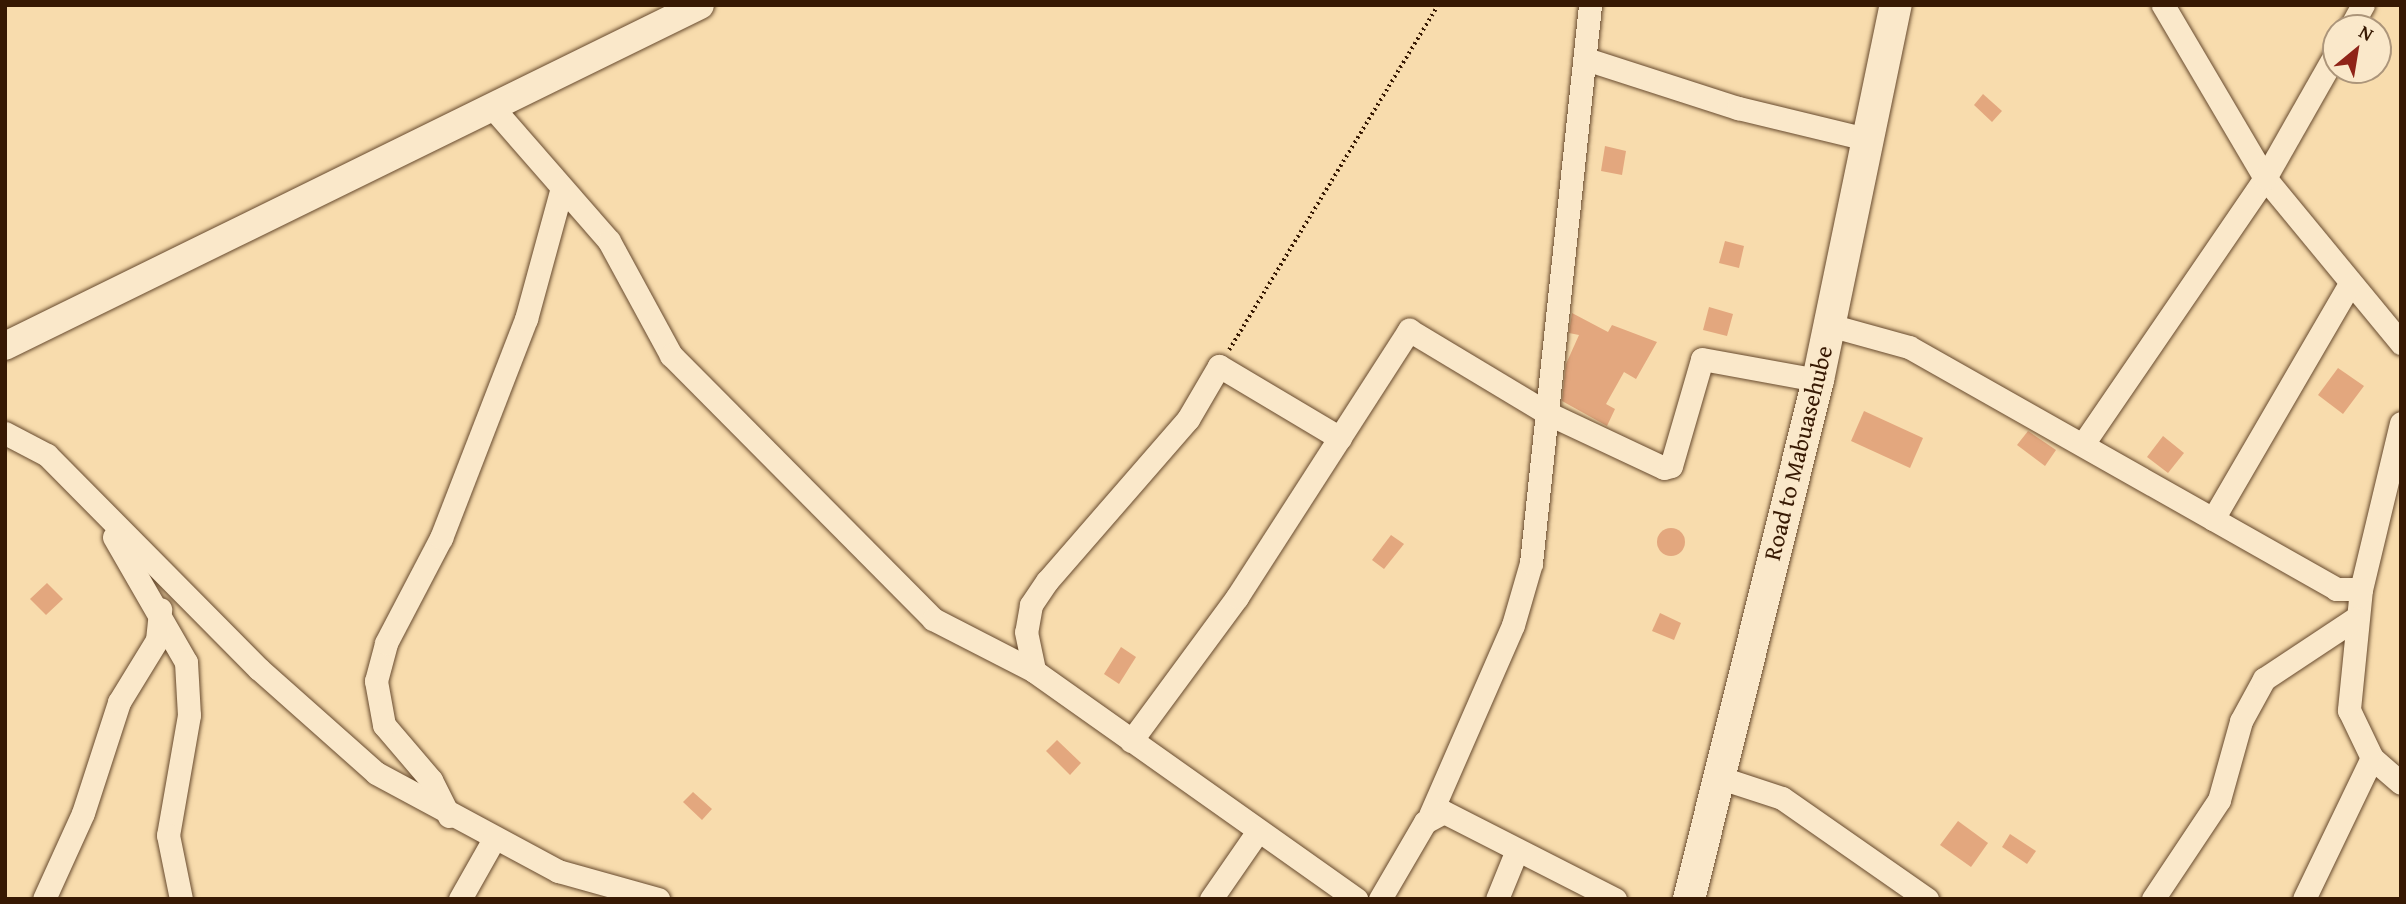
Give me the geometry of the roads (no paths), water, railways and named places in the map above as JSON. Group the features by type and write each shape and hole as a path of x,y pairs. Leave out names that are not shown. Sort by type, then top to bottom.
{"main road":[{"name":"Road to Mabuasehube","path":"1689,899 1818,380 1896,5"}],"street":[{"path":"5,346 701,5"},
{"path":"1380,899 1430,815 1513,625 1531,563 1590,5"},
{"path":"2163,5 2265,178 2349,285 2401,343"},
{"path":"1586,59 1738,108 1870,139"},
{"path":"2083,444 2265,178 2322,77"},
{"path":"493,108 626,265 671,355 859,549 933,619 1034,671 1256,834 1356,899"},
{"path":"449,816 431,780 384,725 376,681 386,643 441,538 521,331 561,191"},
{"path":"2213,519 2349,285"},
{"path":"1829,325 1909,346 2336,589 2361,589"},
{"path":"1131,741 1237,597 1409,330 1547,414 1664,468 1671,466 1702,359 1818,380"},
{"path":"1034,671 1026,632 1031,605 1188,419 1219,366 1340,438"},
{"path":"2401,423 2361,589 2356,618 2349,710 2372,758 2401,783"},
{"path":"5,433 47,455 343,747 449,816 558,871 658,899"},
{"path":"90,500 182,647 190,695 167,835 181,899"},
{"path":"44,899 83,813 119,702 157,640 160,609"},
{"path":"2153,899 2219,800 2241,721 2264,679 2356,618"},
{"path":"2304,899 2372,758"},
{"path":"1718,777 1782,798 1927,899"},
{"path":"1430,815 1451,815 1615,899"},
{"path":"1211,899 1256,834"},
{"path":"460,899 494,839"},
{"path":"1497,899 1517,850"}]}
